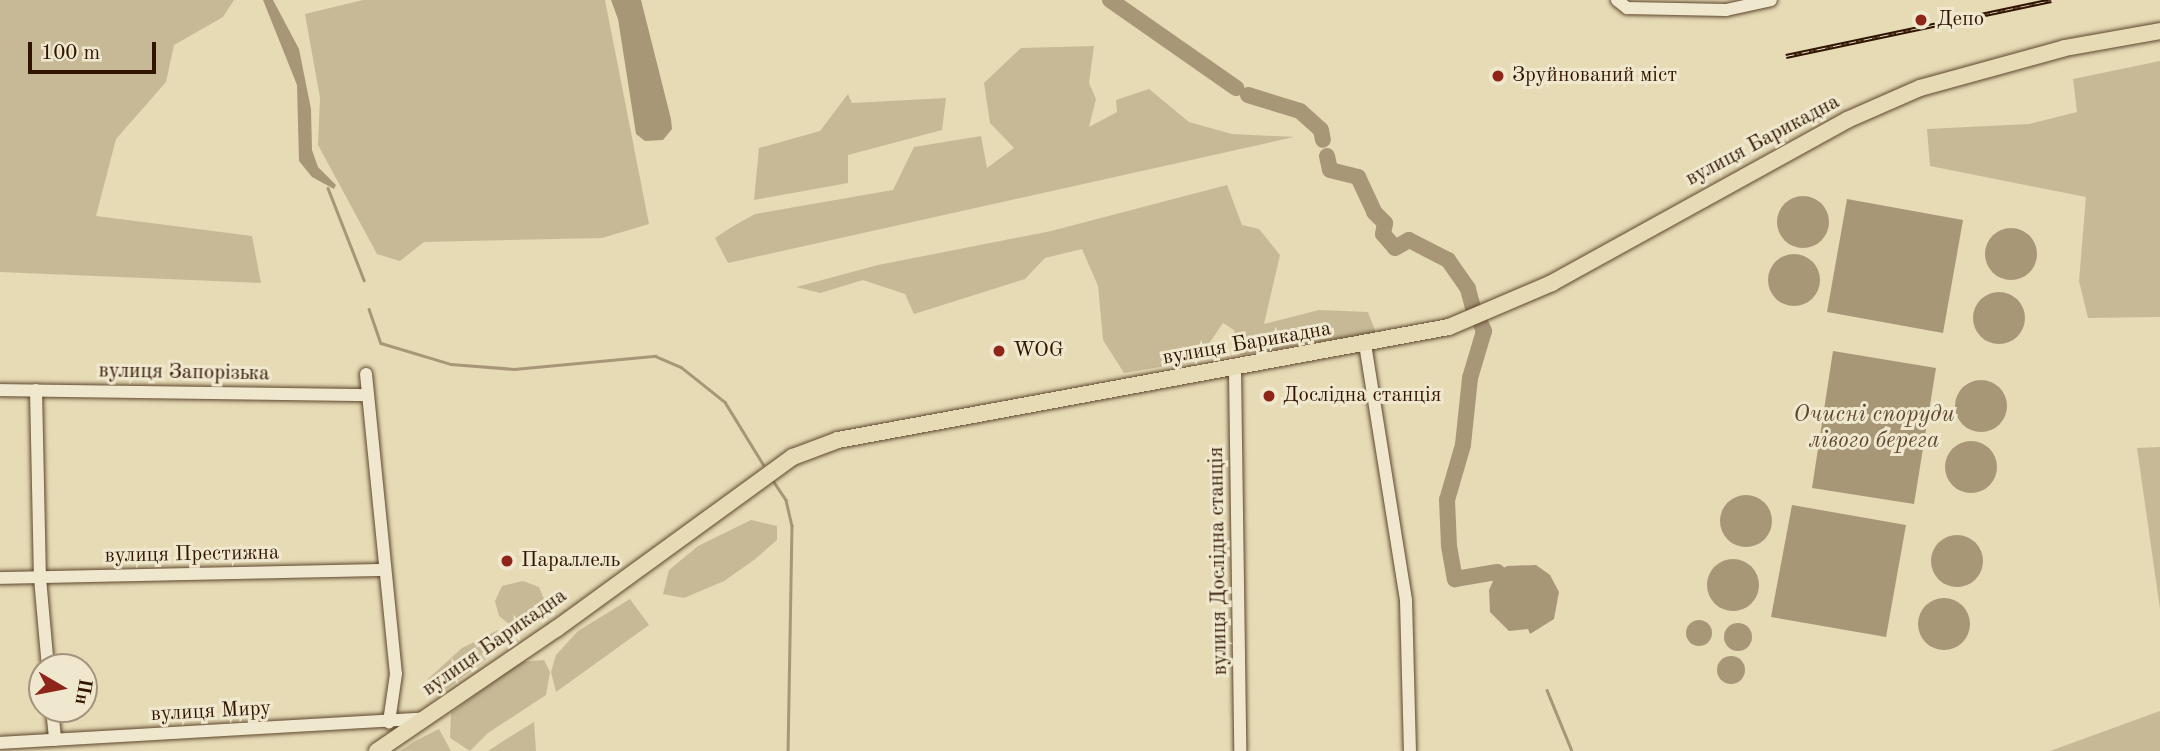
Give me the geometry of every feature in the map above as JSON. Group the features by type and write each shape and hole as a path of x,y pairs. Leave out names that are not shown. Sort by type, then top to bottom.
{"main road":[{"name":"вулиця Барикадна","path":"377,751 793,457 851,437 1120,386 1235,370 1449,327 1552,283 1847,120 1920,88 2065,48 2160,31"}],"street":[{"path":"1617,0 1628,8 1726,10 1771,0"},
{"path":"1365,344 1406,600 1410,751"},
{"name":"вулиця Дослідна станція","path":"1235,370 1240,751"},
{"path":"366,374 396,674 389,722"},
{"name":"вулиця Запорізька","path":"0,390 368,395"},
{"path":"36,390 40,578 47,653"},
{"name":"вулиця Престижна","path":"0,579 385,570"},
{"name":"вулиця Миру","path":"0,743 423,719"},
{"path":"53,723 55,740"}],"shaded area":[{"path":"0,0 234,0 223,17 174,45 166,82 116,139 96,216 252,236 261,283 0,272"},
{"path":"363,0 605,0 649,224 602,238 424,242 400,261 377,254 318,145 320,98 305,14"},
{"path":"1094,46 1089,83 1096,99 1089,127 1117,112 1116,100 1149,89 1189,122 1232,134 1294,137 728,263 715,238 730,228 755,214 893,190 914,147 981,136 987,168 1014,148 990,123 984,83 1021,48"},
{"path":"2160,61 2160,317 2088,318 2079,281 2086,197 1930,166 1927,129 2029,124 2077,112 2073,79"},
{"path":"848,94 852,103 946,98 942,130 848,155 848,183 754,200 759,148 820,131"},
{"path":"1227,185 1242,225 1259,229 1280,255 1264,324 1319,310 1368,312 1376,333 1240,355 1234,330 1223,323 1197,361 1124,373 1103,340 1098,286 1082,249 1045,258 1025,279 914,314 905,294 863,280 820,293 796,287 878,265 1051,231"},
{"path":"2160,447 2160,609 2137,448"},
{"path":"751,520 777,526 777,540 724,581 684,598 663,594 669,570 698,546"},
{"path":"523,581 539,587 549,611 527,628 513,627 499,616 495,601 502,586"},
{"path":"630,599 649,625 556,692 551,672 556,655 578,631"},
{"path":"498,630 505,642 488,658 448,688 433,695 425,689 428,679 462,648"},
{"path":"544,660 550,672 546,695 488,733 470,751 450,738 451,713 520,662"},
{"path":"2160,711 2160,751 2050,751"},
{"path":"534,722 536,751 488,751 508,738"},
{"path":"439,729 451,751 400,751 415,741"}],"water":[{"path":"263,0 273,0 299,49 311,109 312,150 318,167 336,185 334,189 312,177 299,161 297,85"},
{"path":"611,0 641,0 671,119 672,129 663,140 645,141 636,134 618,19"},
{"path":"1803,196 1813,198 1821,204 1827,212 1827,232 1821,240 1813,246 1803,248 1793,246 1785,240 1779,232 1777,222 1779,212 1785,204 1793,198"},
{"path":"1847,199 1963,220 1943,333 1827,312"},
{"path":"2011,228 2021,230 2029,236 2035,244 2035,264 2029,272 2021,278 2011,280 2001,278 1993,272 1987,264 1985,254 1987,244 1993,236 2001,230"},
{"path":"1794,254 1804,256 1812,262 1818,270 1818,290 1812,298 1804,304 1794,306 1784,304 1776,298 1770,290 1768,280 1770,270 1776,262 1784,256"},
{"path":"1999,292 2009,294 2017,300 2023,308 2023,328 2017,336 2009,342 1999,344 1989,342 1981,336 1975,328 1973,318 1975,308 1981,300 1989,294"},
{"name":"Очисні споруди лівого берега","path":"1833,351 1936,368 1914,504 1812,488"},
{"path":"1981,380 1991,382 1999,388 2005,396 2005,416 1999,424 1991,430 1981,432 1971,430 1963,424 1957,416 1955,406 1957,396 1963,388 1971,382"},
{"path":"1971,441 1981,443 1989,449 1995,457 1995,477 1989,485 1981,491 1971,493 1961,491 1953,485 1947,477 1945,467 1947,457 1953,449 1961,443"},
{"path":"1746,495 1756,497 1764,503 1770,511 1770,531 1764,539 1756,545 1746,547 1736,545 1728,539 1722,531 1720,521 1722,511 1728,503 1736,497"},
{"path":"1792,505 1906,525 1886,637 1771,617"},
{"path":"1957,535 1967,537 1975,543 1981,551 1981,571 1975,579 1967,585 1957,587 1947,585 1939,579 1933,571 1931,561 1933,551 1939,543 1947,537"},
{"path":"1733,559 1743,561 1751,567 1757,575 1757,595 1751,603 1743,609 1733,611 1723,609 1715,603 1709,595 1707,585 1709,575 1715,567 1723,561"},
{"path":"1536,565 1550,575 1559,592 1554,619 1530,634 1528,629 1509,631 1490,612 1489,590 1497,572 1507,566"},
{"path":"1944,598 1954,600 1962,606 1968,614 1968,634 1962,642 1954,648 1944,650 1934,648 1926,642 1920,634 1918,624 1920,614 1926,606 1934,600"},
{"path":"1699,620 1708,624 1712,633 1708,642 1699,646 1690,642 1686,633 1690,624"},
{"path":"1738,623 1748,627 1752,637 1748,647 1738,651 1728,647 1724,637 1728,627"},
{"path":"1731,656 1741,660 1745,670 1741,680 1731,684 1721,680 1717,670 1721,660"}],"waterway":[{"path":"1110,0 1236,88"},
{"path":"1248,95 1300,111 1321,130 1323,140"},
{"path":"1327,156 1330,170 1358,177 1374,212 1385,223 1383,234 1395,248 1409,240 1448,260 1468,289 1473,308"},
{"path":"328,188 364,280"},
{"path":"369,309 381,343 451,364 514,369 655,356 681,367 725,402 763,464"},
{"path":"1480,322 1484,331 1470,378 1463,445 1447,500 1449,546 1455,579 1497,572"},
{"path":"774,482 786,500 792,525 788,751"},
{"path":"1547,690 1572,751"}],"railway":[{"path":"1786,56 2051,0"}],"place":[{"name":"Депо","path":"1921,20"},
{"name":"Зруйнований міст","path":"1498,76"},
{"name":"WOG","path":"999,351"},
{"name":"Дослідна станція","path":"1269,396"},
{"name":"Параллель","path":"507,561"}]}
